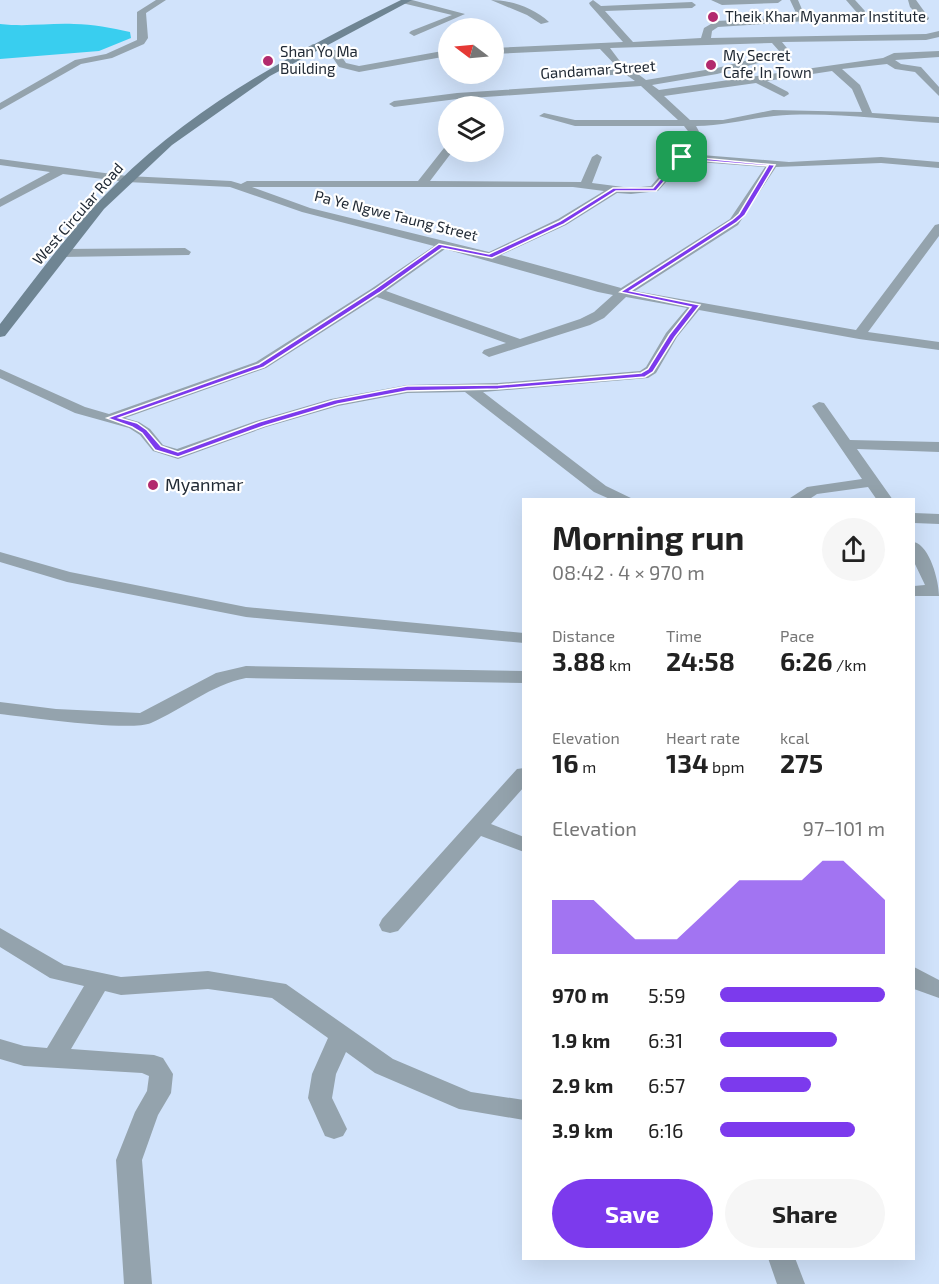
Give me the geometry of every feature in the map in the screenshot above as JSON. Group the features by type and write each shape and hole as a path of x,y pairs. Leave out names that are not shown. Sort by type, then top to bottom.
{"street":[{"path":"0,107 78,62 109,56 141,42 143,38 141,12 162,0"},
{"path":"495,0 530,13 544,22"},
{"path":"591,0 630,44"},
{"path":"715,0 722,2 778,0"},
{"path":"704,41 708,36 707,30 711,26 804,19 794,0"},
{"path":"850,0 862,13"},
{"path":"912,0 926,18"},
{"path":"406,1 461,14 451,18"},
{"name":"West Circular Road","path":"0,333 61,253 127,179 208,111 313,47 406,1"},
{"path":"598,9 692,5"},
{"path":"607,19 677,16"},
{"path":"414,33 438,23"},
{"path":"504,50 704,41 926,37 939,34"},
{"path":"926,37 939,44"},
{"path":"775,40 799,61 833,67 888,60 894,56 939,54"},
{"path":"231,184 585,186 654,189 682,157 696,135 693,128 656,93 626,71 602,45"},
{"path":"313,47 335,53 342,65 359,69 438,55"},
{"path":"888,60 898,67 918,69 939,93"},
{"path":"656,93 758,80 799,61"},
{"name":"Gandamar Street","path":"394,104 432,97 644,83 799,61"},
{"path":"833,67 857,84 868,115"},
{"path":"564,77 626,71"},
{"path":"758,80 784,94"},
{"path":"544,116 585,124 734,122 787,112 939,120"},
{"path":"585,186 597,157"},
{"path":"682,157 772,165 881,160 939,165"},
{"name":"Pa Ye Ngwe Taung Street","path":"0,162 127,179 231,184 306,210 624,292 859,335 939,346"},
{"path":"420,186 439,162"},
{"path":"489,353 522,344 599,315 624,292 734,222 741,215 772,165"},
{"path":"0,204 60,171"},
{"path":"490,256 562,222 615,189"},
{"path":"859,335 939,228"},
{"path":"111,418 261,365 376,292 441,246"},
{"path":"61,253 185,252"},
{"path":"376,292 522,344"},
{"path":"0,373 80,410 134,425 145,432 158,448 178,454 261,424 336,402 407,389 469,388 643,375 651,370 671,336 696,305"},
{"path":"469,388 582,477 600,489 622,498"},
{"path":"819,406 884,498"},
{"path":"846,444 939,447"},
{"path":"799,498 813,490 873,482"},
{"path":"915,518 939,519"},
{"path":"915,549 938,590 915,591"},
{"path":"0,557 67,578 246,612 522,638"},
{"path":"0,708 56,715 143,718 223,677 246,672 522,677"},
{"path":"390,925 522,777"},
{"path":"477,827 522,844"},
{"path":"0,936 58,972 121,986 208,980 278,990 384,1066 468,1102 522,1110"},
{"path":"915,977 925,986 939,989"},
{"path":"53,1058 99,981"},
{"path":"334,1129 320,1098 324,1074 341,1035"},
{"path":"0,1049 24,1056 142,1063 154,1065 161,1074 159,1093 139,1129 129,1160 138,1284"},
{"path":"782,1260 791,1284"}],"water":[{"path":"0,24 88,25 130,32 131,38 99,51 0,59"}],"place":[{"name":"Theik Khar Myanmar Institute","path":"713,17"},
{"name":"Shan Yo Ma Building","path":"268,61"},
{"name":"My Secret Cafe' In Town","path":"711,65"},
{"name":"Myanmar","path":"153,485"}],"route":[{"path":"682,157 772,165 769,166 741,215 734,222 624,292 696,305 671,336 651,370 643,375 498,387 407,389 336,402 261,424 178,454 165,452 158,448 145,432 134,425 111,418 239,375 261,365 297,345 441,246 490,256 562,222 615,189 631,191 654,189 682,157"}]}
